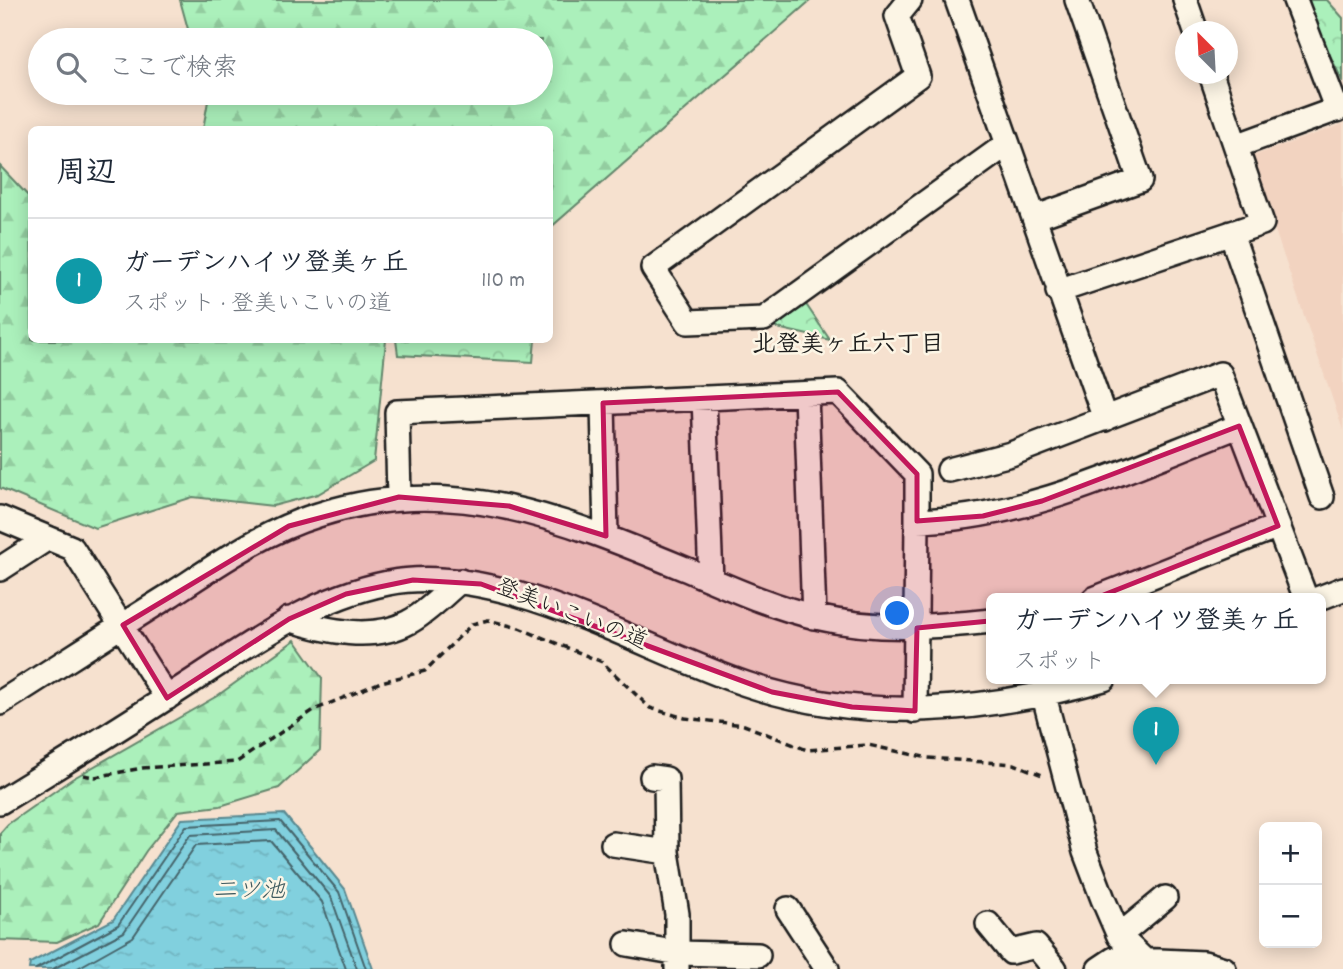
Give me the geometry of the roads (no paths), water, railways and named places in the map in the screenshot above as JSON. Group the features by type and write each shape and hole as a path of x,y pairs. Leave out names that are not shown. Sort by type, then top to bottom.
{"street":[{"path":"910,0 897,16 918,76 653,268 688,322 764,319 1007,144"},
{"path":"957,0 1105,419"},
{"path":"1034,218 1140,180 1077,0"},
{"path":"1185,0 1192,21"},
{"path":"1236,146 1340,108 1295,0"},
{"path":"1058,292 1262,223 1214,84"},
{"path":"1231,233 1322,497"},
{"path":"949,470 1011,454 1220,374 1304,593"},
{"path":"398,497 397,412 838,392 917,474 915,711"},
{"path":"806,394 814,617"},
{"path":"704,398 710,580"},
{"path":"603,403 607,536"},
{"path":"917,521 983,516 1032,504 1239,426"},
{"path":"0,703 234,554 289,526 344,508 398,497 464,499 509,506 607,536 761,601 814,617 852,624 917,628 986,622"},
{"path":"0,518 72,548 167,698"},
{"path":"1109,593 1278,526"},
{"path":"0,569 48,538"},
{"name":"登美いこいの道","path":"0,802 289,619 327,601 372,586 413,580 460,581 509,590 772,692 825,704 915,711 990,706 1044,696 1086,684"},
{"path":"289,619 328,632 391,629 412,621 460,581"},
{"path":"1326,596 1343,589"},
{"path":"1044,696 1085,852 1119,936 1146,962"},
{"path":"652,777 666,779 667,852 677,914 678,961"},
{"path":"613,844 667,852"},
{"path":"1119,936 1165,898"},
{"path":"788,909 827,969"},
{"path":"988,924 1011,953 1036,946 1055,969"},
{"path":"627,944 678,961 758,955"},
{"path":"1099,969 1114,959 1204,963 1224,969"}],"water":[{"name":"二ツ池","path":"284,814 345,889 373,969 29,969 30,963 113,920 182,819"}],"place":[{"name":"ガーデンハイツ登美ヶ丘","path":"1156,765"}],"district":[{"name":"北登美ヶ丘六丁目","path":"848,346"}]}
